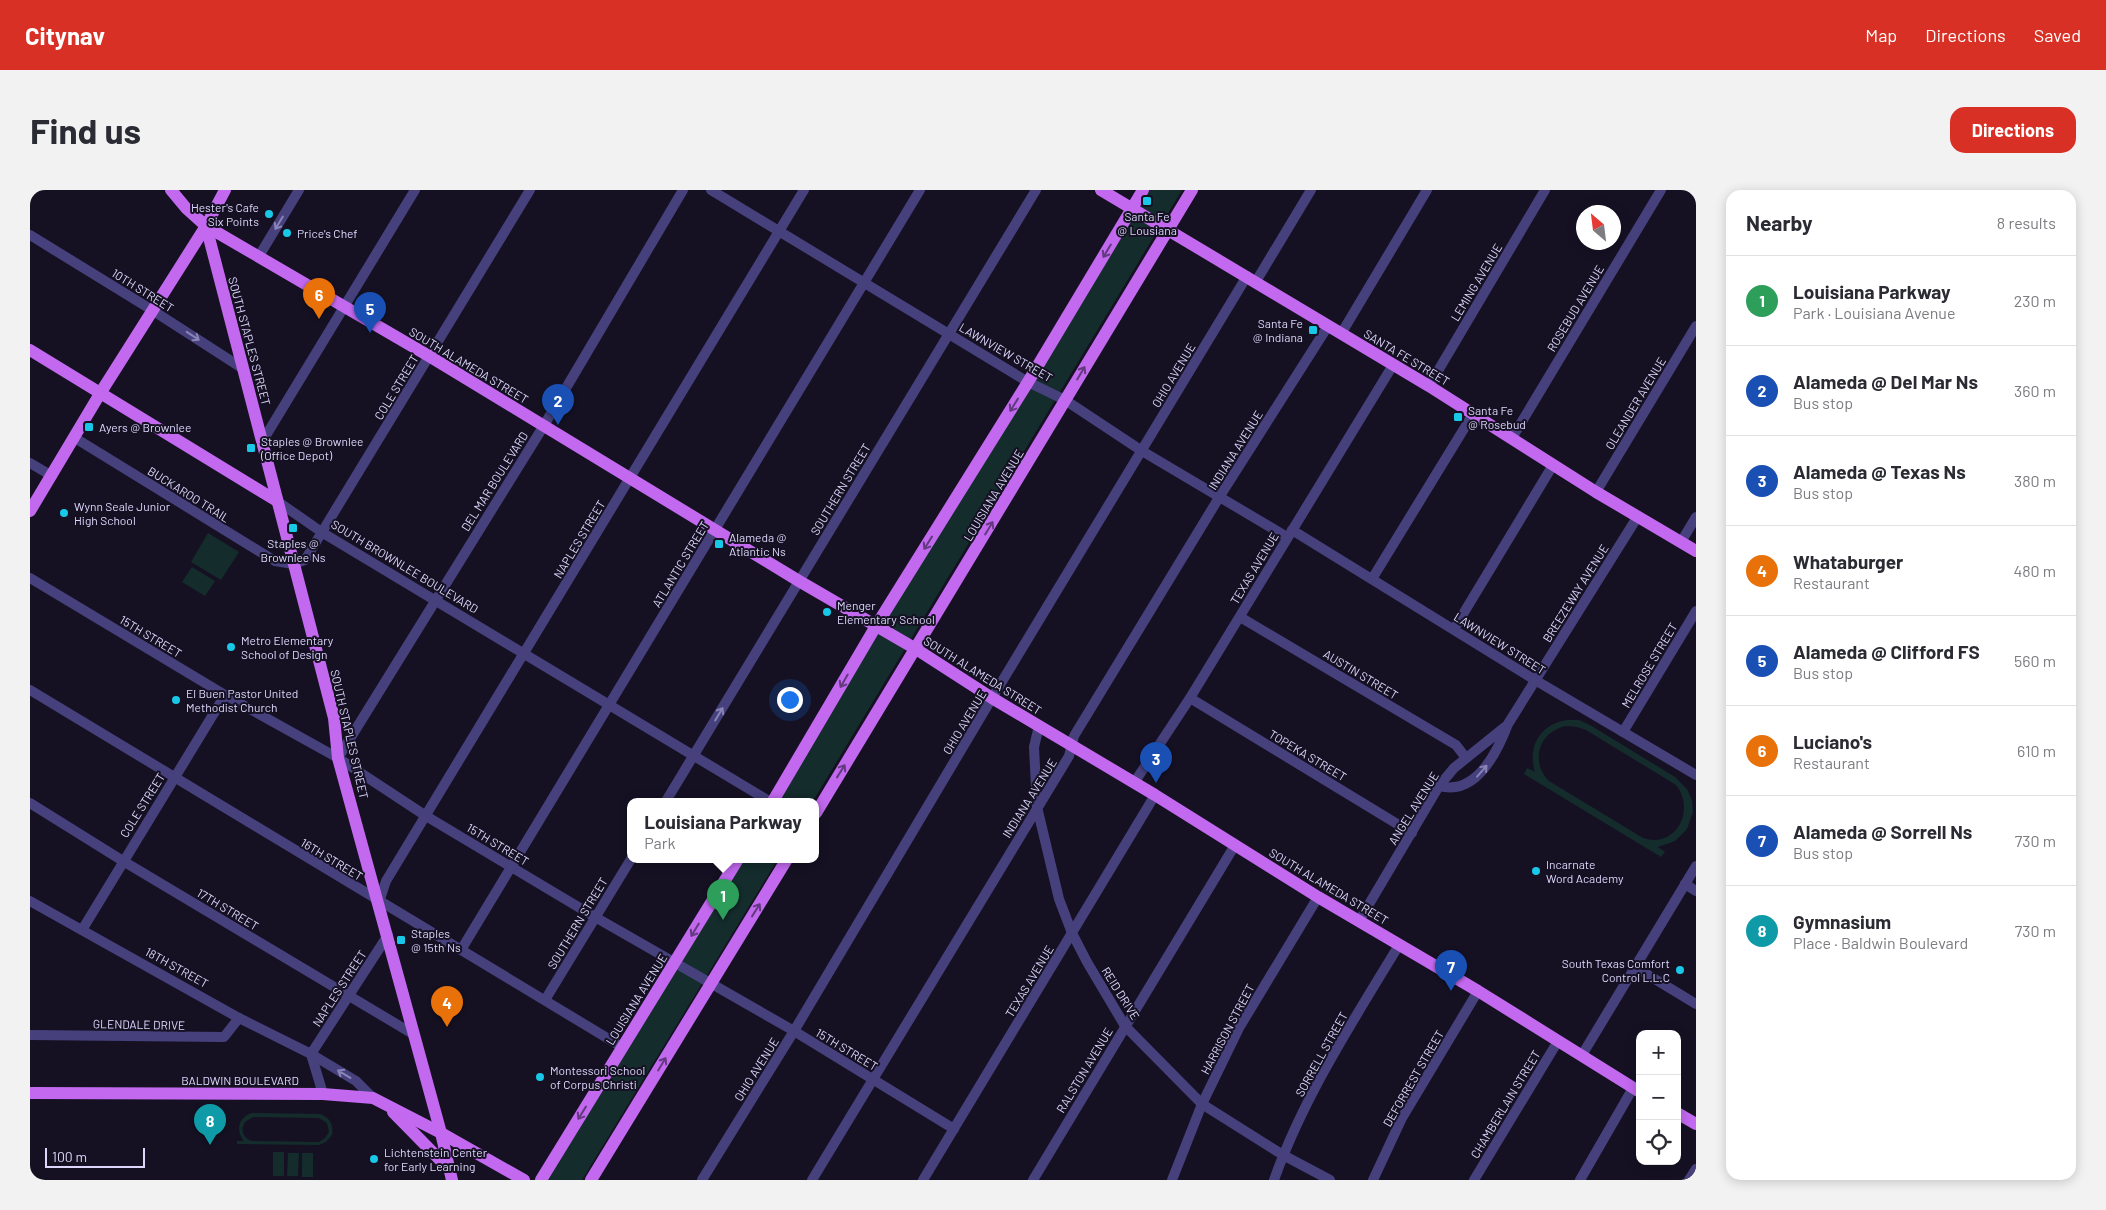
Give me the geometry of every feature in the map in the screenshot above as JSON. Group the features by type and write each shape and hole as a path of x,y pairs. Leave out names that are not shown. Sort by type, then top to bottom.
{"main road":[{"path":"171,190 186,208 206,226"},
{"path":"30,512 75,438 100,392 206,226 225,190"},
{"name":"SANTA FE STREET","path":"1101,190 1428,386 1596,492 1696,551"},
{"path":"775,798 876,626 1028,382 1143,190"},
{"name":"LOUISIANA AVENUE","path":"819,808 1192,190"},
{"name":"SOUTH ALAMEDA STREET","path":"206,226 429,356 714,530 916,649 992,698 1155,795 1318,897 1478,991 1636,1090"},
{"name":"SOUTH STAPLES STREET","path":"206,226 334,718 338,758 388,935 441,1133 450,1175"},
{"name":"SOUTH BROWNLEE BOULEVARD","path":"30,350 277,501"},
{"name":"LOUISIANA AVENUE","path":"541,1180 736,863"},
{"path":"591,1180 785,863"},
{"name":"BALDWIN BOULEVARD","path":"30,1093 322,1094 378,1101 441,1133"},
{"path":"378,1101 450,1175"},
{"path":"1681,1115 1696,1124"},
{"path":"441,1133 524,1180"}],"street":[{"path":"259,256 299,190"},
{"path":"262,442 415,190"},
{"name":"COLE STREET","path":"293,564 305,560 323,533 530,190"},
{"name":"DEL MAR BOULEVARD","path":"338,758 543,427 683,190"},
{"name":"LAWNVIEW STREET","path":"711,190 1028,382 1065,400 1142,451 1372,579 1535,680 1696,775"},
{"name":"NAPLES STREET","path":"379,902 386,881 804,190"},
{"name":"ATLANTIC STREET","path":"461,950 920,190"},
{"name":"SOUTHERN STREET","path":"668,798 1036,190"},
{"name":"OHIO AVENUE","path":"702,1180 794,1032 992,698 1142,451 1311,190"},
{"path":"1341,334 1428,190"},
{"name":"LEMING AVENUE","path":"1428,386 1545,190"},
{"name":"ROSEBUD AVENUE","path":"1512,438 1661,190"},
{"name":"10TH STREET","path":"30,235 242,368"},
{"name":"INDIANA AVENUE","path":"812,1180 1069,756 1074,736 1220,496 1328,326"},
{"name":"OLEANDER AVENUE","path":"1596,492 1696,326"},
{"name":"TEXAS AVENUE","path":"1134,783 1190,698 1393,365"},
{"path":"1372,579 1473,414"},
{"name":"BUCKAROO TRAIL","path":"75,438 275,561 293,564"},
{"path":"30,463 52,476"},
{"path":"1454,629 1553,465"},
{"name":"SOUTH BROWNLEE BOULEVARD","path":"277,501 323,533 524,652 609,706 764,798"},
{"name":"BREEZEWAY AVENUE","path":"1439,786 1458,787 1469,783 1477,777 1500,744 1508,724 1638,516"},
{"path":"1681,542 1696,517"},
{"name":"15TH STREET","path":"30,578 225,694 338,758 426,816 595,917 711,982 954,1129"},
{"name":"MELROSE STREET","path":"1623,732 1696,611"},
{"name":"AUSTIN STREET","path":"1240,616 1456,745 1466,758"},
{"name":"16TH STREET","path":"30,690 622,1047"},
{"name":"COLE STREET","path":"82,930 225,694"},
{"name":"TOPEKA STREET","path":"1190,698 1412,833"},
{"name":"ANGEL AVENUE","path":"1359,921 1439,786 1454,768 1508,724"},
{"name":"REID DRIVE","path":"1039,726 1034,746 1037,807 1059,898 1072,933 1104,993 1125,1026 1202,1104 1283,1155 1330,1180"},
{"name":"TEXAS AVENUE","path":"923,1180 1155,795"},
{"name":"17TH STREET","path":"30,803 123,861 414,1034"},
{"name":"RALSTON AVENUE","path":"1032,1180 1235,845"},
{"name":"SOUTHERN STREET","path":"545,1000 629,863"},
{"path":"1582,1055 1696,866"},
{"path":"1685,884 1696,891"},
{"name":"HARRISON STREET","path":"1172,1180 1202,1104 1239,1028 1318,897"},
{"name":"18TH STREET","path":"30,901 239,1018 312,1054 356,1081 378,1101"},
{"name":"NAPLES STREET","path":"312,1054 388,935"},
{"name":"SORRELL STREET","path":"1274,1180 1302,1114 1336,1049 1399,944"},
{"path":"1635,967 1696,1004"},
{"name":"DEFORREST STREET","path":"1373,1180 1402,1118 1478,991"},
{"name":"GLENDALE DRIVE","path":"30,1035 224,1037 239,1018"},
{"name":"CHAMBERLAIN STREET","path":"1474,1180 1558,1040"},
{"path":"312,1054 322,1094"},
{"path":"1580,1180 1636,1090"},
{"path":"1689,1180 1696,1170"}],"green space":[{"path":"1146,190 1182,190 815,798 779,798"},
{"path":"208,533 239,552 221,580 191,562"},
{"path":"192,567 215,581 205,596 182,582"},
{"path":"1579,720 1590,725 1675,777 1687,789 1692,800 1693,812 1687,829 1675,841 1658,847 1665,852 1661,857 1524,774 1527,768 1535,772 1533,763 1534,746 1538,738 1549,726 1558,722","holes":["1567,726 1586,730 1676,785 1682,795 1684,805 1683,816 1673,833 1665,838 1655,840 1643,838 1549,781 1540,765 1540,748 1544,740 1550,733 1558,729"]},
{"path":"741,863 776,863 582,1180 548,1180"},
{"path":"252,1113 320,1114 330,1122 332,1135 326,1142 319,1145 237,1144 237,1141 244,1141 239,1128 241,1121","holes":["253,1117 319,1118 327,1123 329,1132 319,1142 252,1141 246,1138 243,1131 245,1122"]},
{"path":"273,1152 284,1152 284,1176 273,1176"},
{"path":"288,1153 299,1153 298,1176 287,1176"},
{"path":"302,1153 313,1153 313,1177 302,1177"}],"place":[{"name":"Santa Fe @ Lousiana","path":"1147,201"},
{"name":"Hester's Cafe Six Points","path":"269,214"},
{"name":"Price's Chef","path":"287,233"},
{"name":"Luciano's","path":"319,319"},
{"name":"Santa Fe @ Indiana","path":"1313,330"},
{"name":"Alameda @ Clifford FS","path":"370,333"},
{"name":"Santa Fe @ Rosebud","path":"1458,417"},
{"name":"Alameda @ Del Mar Ns","path":"558,425"},
{"name":"Ayers @ Brownlee","path":"89,427"},
{"name":"Staples @ Brownlee (Office Depot)","path":"251,448"},
{"name":"Wynn Seale Junior High School","path":"64,513"},
{"name":"Staples @ Brownlee Ns","path":"293,528"},
{"name":"Alameda @ Atlantic Ns","path":"719,544"},
{"name":"Menger Elementary School","path":"827,612"},
{"name":"Metro Elementary School of Design","path":"231,647"},
{"name":"El Buen Pastor United Methodist Church","path":"176,700"},
{"name":"Alameda @ Texas Ns","path":"1156,783"},
{"name":"Incarnate Word Academy","path":"1536,871"},
{"name":"Louisiana Parkway","path":"723,920"},
{"name":"Staples @ 15th Ns","path":"401,940"},
{"name":"South Texas Comfort Control L.L.C","path":"1680,970"},
{"name":"Alameda @ Sorrell Ns","path":"1451,991"},
{"name":"Whataburger","path":"447,1027"},
{"name":"Montessori School of Corpus Christi","path":"540,1077"},
{"name":"Gymnasium","path":"210,1145"},
{"name":"Lichtenstein Center for Early Learning","path":"374,1159"}]}
